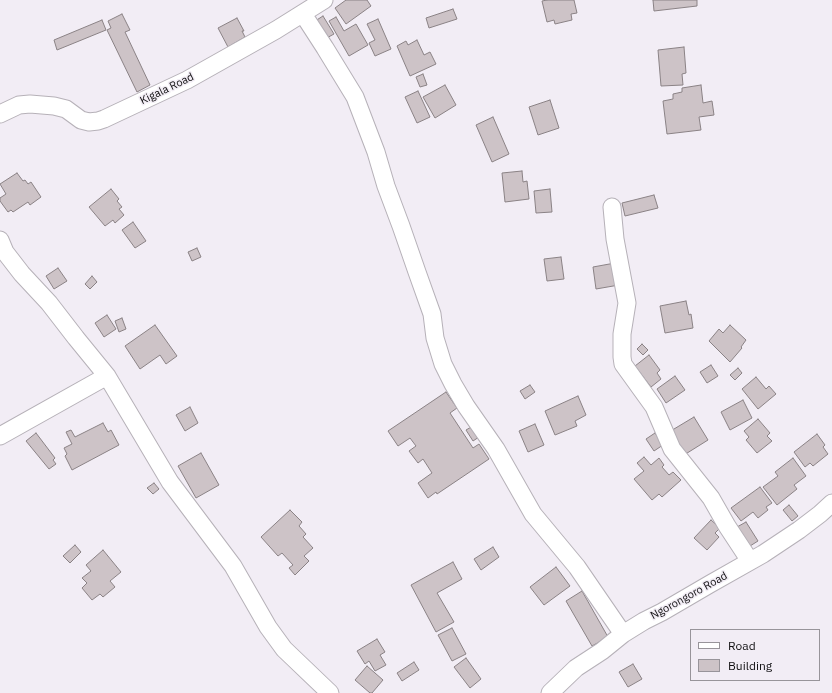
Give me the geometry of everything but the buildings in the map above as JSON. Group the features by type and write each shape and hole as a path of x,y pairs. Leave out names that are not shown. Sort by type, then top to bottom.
{"street":[{"name":"Kigala Road","path":"0,114 19,105 30,104 54,106 66,109 81,120 94,121 104,119 187,80 276,30 324,0"},
{"path":"303,14 355,97 376,152 386,186 432,314 435,338 443,364 453,384 466,406 496,449 533,514 576,567 623,634"},
{"path":"612,207 615,239 627,303 622,334 623,364 654,407 672,449 711,498 750,562"},
{"path":"0,240 5,252 22,274 49,303 107,376 170,482 233,566 268,627 284,649 330,693"},
{"path":"0,436 107,376"},
{"name":"Ngorongoro Road","path":"550,693 576,668 602,651 623,634 750,562 799,530 832,503"}]}
